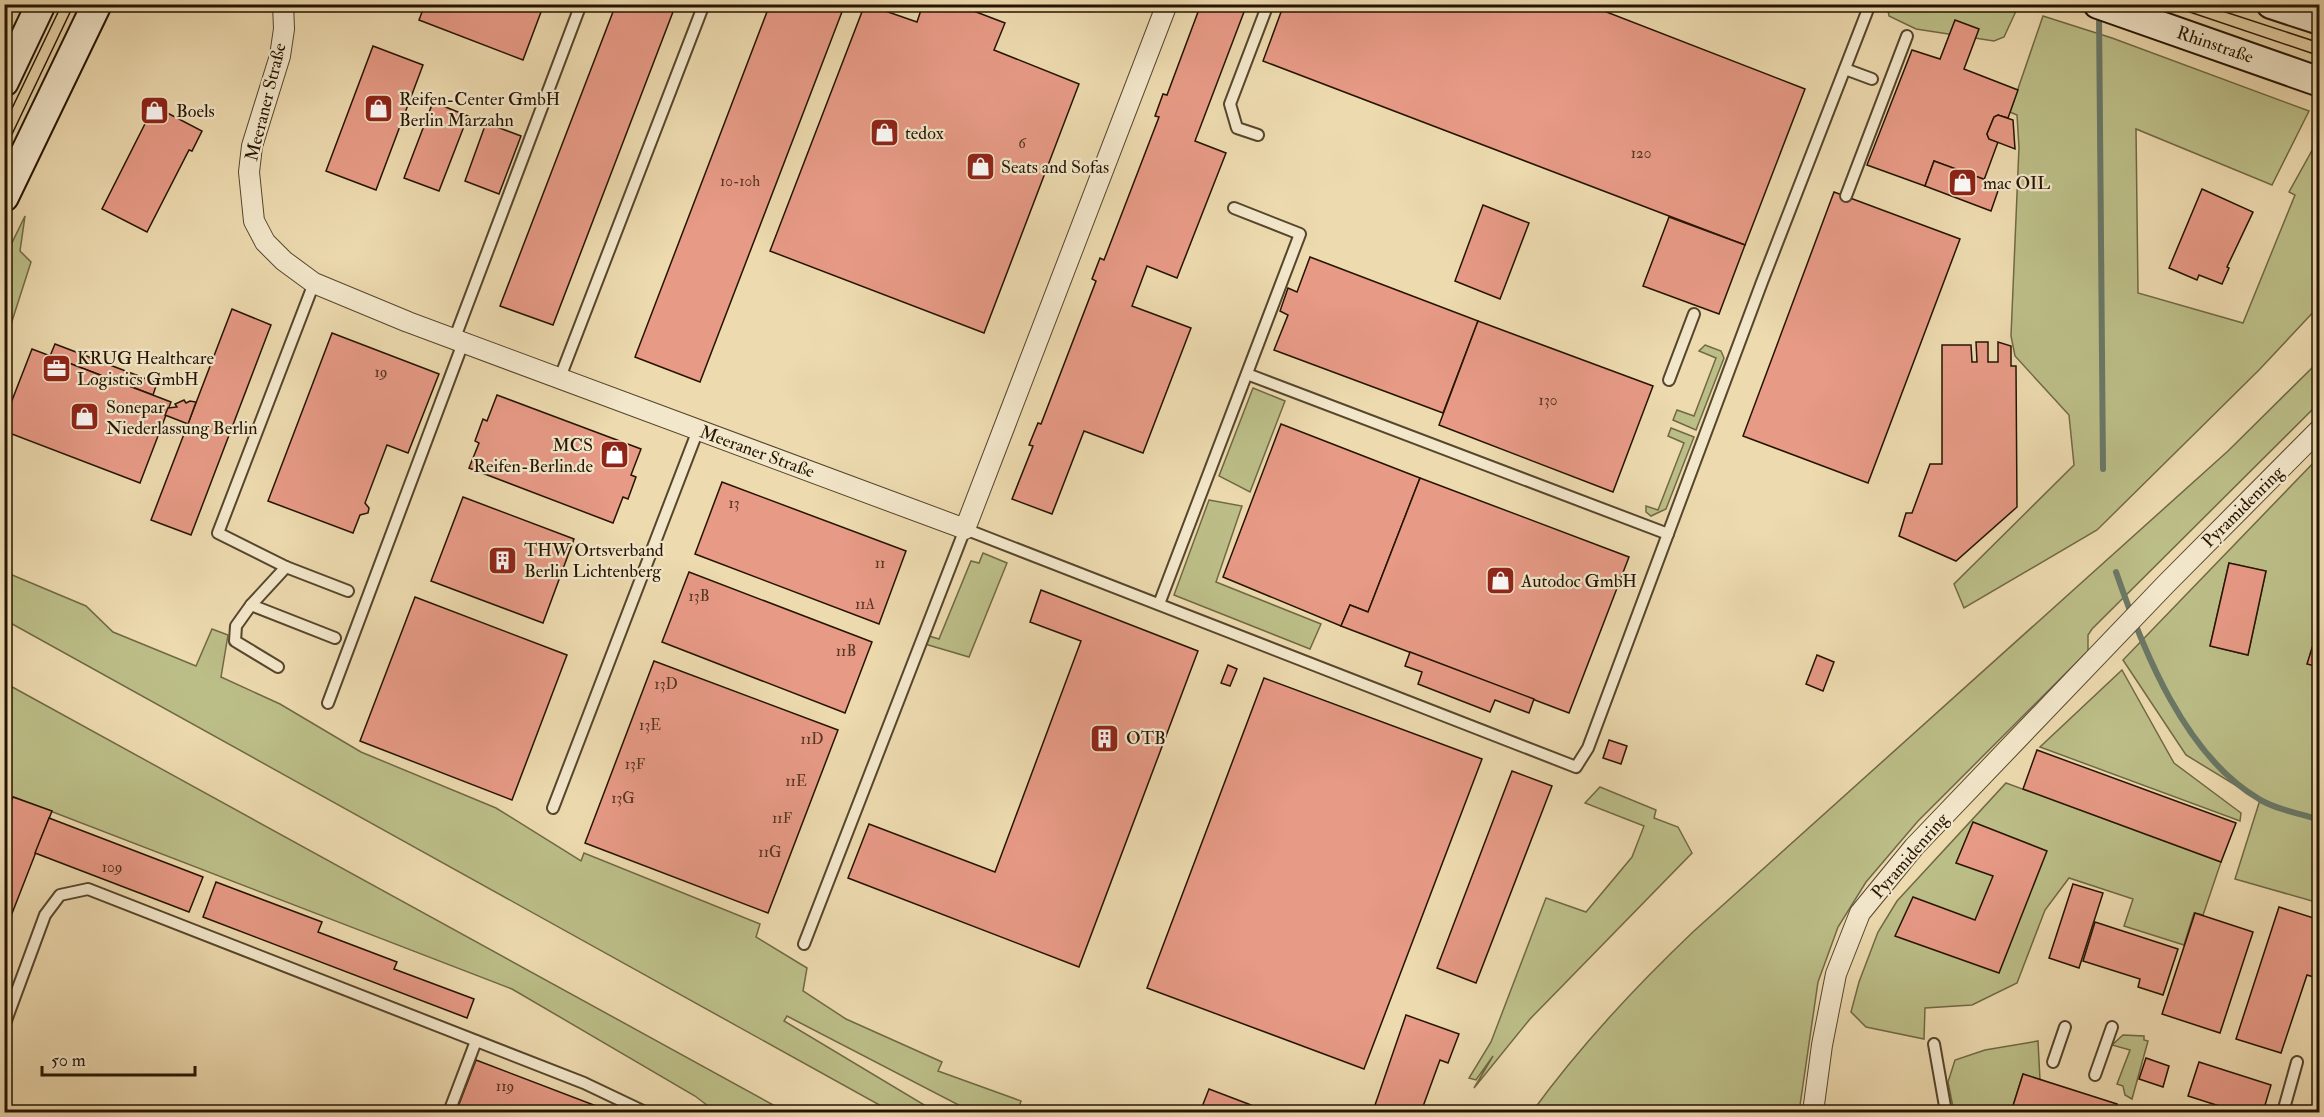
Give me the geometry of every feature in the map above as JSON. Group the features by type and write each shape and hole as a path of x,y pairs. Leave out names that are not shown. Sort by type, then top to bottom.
{"main road":[{"path":"4,82 41,4"},
{"path":"4,197 97,4"},
{"path":"2271,4 2319,20"},
{"name":"Rhinstraße","path":"2118,8 2319,82"}],"street":[{"name":"Meeraner Straße","path":"283,4 284,29 280,56 252,146 249,172 250,200 254,221 265,242 284,261 314,283 458,341 965,528"},
{"path":"965,528 1167,4"},
{"name":"Pyramidenring","path":"1813,1113 1836,974 1860,913 1914,847 2166,584 2319,429"}],"lane":[{"path":"328,702 581,4"},
{"path":"559,380 704,4"},
{"path":"1258,135 1237,128 1230,104 1268,4"},
{"path":"804,944 965,528 1576,766 1588,748 1870,4"},
{"path":"1846,196 1907,36"},
{"path":"1845,69 1872,79"},
{"path":"1159,604 1300,234 1234,208"},
{"path":"314,283 218,533 286,567 348,591"},
{"path":"1669,380 1694,314"},
{"path":"1247,375 1668,534"},
{"path":"553,808 698,430"},
{"path":"278,667 235,641 236,626 251,605 286,567"},
{"path":"251,605 335,638"},
{"path":"4,1026 45,915 60,895 88,889 584,1083 645,1113"},
{"path":"2053,1062 2065,1027"},
{"path":"2096,1075 2112,1027"},
{"path":"449,1113 476,1041"},
{"path":"1934,1044 1947,1113"},
{"path":"2283,1113 2297,1062"}],"green space":[{"path":"1997,4 2016,11 2004,37 1994,41 1916,29 1889,16 1887,5"},
{"path":"2043,16 2112,38 2309,111 2272,185 2136,129 2138,293 2243,323 2295,195 2289,192 2319,138 2319,306 2259,370 2097,530 1964,608 1954,584 2074,465 2069,415 2015,356 2011,336 2019,147 2017,115 2010,112"},
{"path":"25,216 20,251 31,262 5,343 5,257"},
{"path":"1705,345 1721,351 1724,358 1696,430 1673,420 1677,410 1694,416 1716,358 1699,351"},
{"path":"2319,361 2319,403 2092,629 2088,635 2088,651 1918,821 1866,882 1838,927 1818,982 1799,1112 1532,1112 1608,1018 1694,931 2228,451"},
{"path":"1253,388 1285,401 1250,492 1219,476"},
{"path":"1671,428 1694,437 1666,509 1651,516 1646,512 1646,506 1658,510 1684,443 1668,436"},
{"path":"2319,457 2319,903 2235,879 2260,800 2186,755 2123,660","holes":["2229,563 2266,571 2248,655 2210,646"]},
{"path":"1209,500 1242,506 1216,582 1321,624 1310,649 1174,595"},
{"path":"983,553 1007,563 969,657 925,644 929,636 939,639 971,561 979,563"},
{"path":"5,572 86,606 113,632 196,666 212,629 228,635 221,677 280,704 361,752 496,808 581,861 584,853 760,924 756,937 807,968 803,991 846,1019 942,1062 938,1071 1021,1101 1019,1108 1032,1112 972,1112 787,1016 784,1021 936,1112 892,1112 5,620"},
{"path":"2122,670 2174,763 2241,813 2240,821 2040,747"},
{"path":"5,683 786,1112 716,1112 695,1096 512,989 14,797 5,819"},
{"path":"2006,783 2221,862 2203,915 2194,913 2184,945 2124,926 2133,899 2069,878 2045,910 2017,983 1972,1005 1925,1008 1924,1039 1866,1027 1851,1012 1859,982 1878,932 1897,901"},
{"path":"1600,787 1656,810 1654,818 1678,827 1692,853 1530,1019 1474,1088 1493,1056 1476,1080 1469,1078 1491,1042 1546,898 1586,912 1632,857 1644,826 1585,803"},
{"path":"2123,1035 2144,1036 2144,1040 2148,1041 2132,1099 2125,1095 2123,1086 2117,1084 2130,1050 2112,1045"},
{"path":"2038,1041 2040,1080 2023,1074 2011,1112 1954,1112 1948,1082 1955,1060 1985,1050"}],"building":[{"path":"425,4 544,4 523,60 419,20"},
{"path":"616,4 676,4 553,325 500,306"},
{"path":"770,4 845,4 700,382 635,357"},
{"path":"865,4 917,22 923,4 958,5 1005,23 994,50 1079,84 984,333 770,251"},
{"path":"1201,4 1247,4 1195,141 1226,153 1177,278 1147,266 1132,306 1191,328 1143,453 1084,431 1052,514 1012,499 1033,446 1029,445 1038,423 1041,424 1096,281 1092,279 1100,258 1104,260 1159,117 1155,116 1163,94 1167,95"},
{"path":"1284,4 1586,4 1805,89 1745,245 1263,61"},
{"path":"1955,20 1979,29 1964,69 2018,90 2008,118 1998,115 1994,117 1987,134 1989,139 1998,142 1984,180 1934,161 1925,186 1867,165 1912,50 1940,59"},
{"name":"Reifen-Center GmbH Berlin Marzahn","path":"373,46 423,65 376,190 326,171"},
{"path":"433,102 468,116 439,191 404,178"},
{"path":"154,106 202,131 192,151 189,150 147,232 102,209"},
{"path":"1998,115 2013,120 2015,149 1989,139 1987,134 1994,117"},
{"path":"486,123 521,136 499,194 465,181"},
{"path":"1934,161 2000,185 1991,211 1925,186"},
{"path":"2202,189 2253,212 2227,267 2229,268 2222,284 2199,275 2197,280 2169,268"},
{"path":"1834,192 1960,239 1868,483 1743,436"},
{"path":"1483,205 1529,223 1500,299 1455,281"},
{"path":"1669,217 1745,245 1719,314 1643,286"},
{"path":"1310,257 1478,321 1443,413 1274,350 1288,315 1280,311 1288,288 1297,292"},
{"path":"232,309 271,325 191,535 151,520"},
{"path":"1478,321 1653,386 1613,492 1439,425"},
{"path":"332,333 439,374 408,453 387,445 365,503 369,508 368,513 360,515 353,533 268,501"},
{"path":"1976,342 1988,342 1988,362 1998,362 1998,342 2011,346 2011,366 2016,366 2017,507 1956,561 1899,536 1906,513 1912,513 1930,464 1942,464 1942,345 1971,345 1972,362 1977,362"},
{"path":"55,344 157,383 153,395 50,356"},
{"name":"Sonepar Niederlassung Berlin","path":"32,349 171,402 140,483 4,431 4,421"},
{"path":"497,395 641,449 631,475 636,477 628,499 623,497 613,523 469,468 479,443 475,441 483,419 487,421"},
{"path":"184,400 186,403 196,402 188,424 165,415 168,408 177,407 175,404"},
{"path":"1281,424 1420,478 1368,612 1350,605 1341,626 1223,577"},
{"name":"Autodoc GmbH","path":"1420,478 1629,557 1569,713 1341,626 1350,605 1368,612"},
{"path":"722,482 906,551 879,624 695,554"},
{"name":"THW Ortsverband Berlin Lichtenberg","path":"463,497 574,539 543,623 431,581"},
{"path":"2229,563 2266,571 2248,655 2210,646"},
{"path":"689,572 872,642 845,713 662,642"},
{"name":"OTB","path":"1041,590 1198,651 1079,967 848,878 869,824 995,872 1081,641 1030,622"},
{"path":"415,597 567,655 512,800 360,741"},
{"path":"2317,632 2320,633 2320,672 2319,667 2307,664"},
{"path":"1410,652 1534,699 1529,713 1495,700 1490,712 1418,684 1422,672 1405,666"},
{"path":"1817,655 1834,662 1823,691 1806,684"},
{"path":"654,661 838,730 768,913 585,843"},
{"path":"1228,665 1237,669 1230,686 1221,683"},
{"path":"1264,678 1482,759 1364,1069 1147,988"},
{"path":"1609,740 1627,746 1621,764 1603,758"},
{"path":"2037,750 2236,823 2221,862 2023,789"},
{"path":"1512,771 1552,786 1476,983 1437,968"},
{"path":"13,797 52,811 4,934 4,819"},
{"path":"49,818 203,877 189,912 35,853"},
{"path":"1973,822 2047,851 1999,973 1895,936 1913,897 1975,920 1993,876 1956,863"},
{"path":"216,882 322,922 318,932 397,962 394,969 474,999 467,1018 203,917"},
{"path":"2073,884 2103,893 2079,968 2049,958"},
{"path":"2279,907 2320,920 2320,936 2314,954 2320,956 2320,979 2307,975 2281,1053 2236,1039"},
{"path":"2195,913 2253,932 2220,1033 2162,1014"},
{"path":"2095,922 2178,949 2163,995 2138,987 2140,979 2083,961"},
{"path":"1406,1015 1459,1034 1448,1063 1440,1060 1421,1112 1385,1112 1374,1108"},
{"path":"2146,1058 2169,1066 2163,1087 2139,1079"},
{"path":"476,1060 612,1112 456,1112"},
{"path":"2199,1062 2271,1085 2263,1112 2238,1112 2188,1096"},
{"path":"2023,1074 2117,1104 2115,1108 2130,1112 2011,1112"},
{"path":"1209,1089 1251,1105 1248,1112 1200,1112"}],"waterway":[{"path":"2099,13 2103,469"},
{"path":"2116,572 2139,634 2170,699 2188,729 2209,756 2233,780 2259,799 2280,809 2320,820"}],"tram line":[{"path":"4,125 62,4"},
{"path":"4,151 74,4"},
{"path":"2166,4 2320,56"},
{"path":"2201,4 2320,43"}],"place":[{"name":"Reifen-Center GmbH Berlin Marzahn","path":"378,109"},
{"name":"Boels","path":"155,111"},
{"name":"tedox","path":"884,133"},
{"name":"Seats and Sofas","path":"980,167"},
{"name":"mac OIL","path":"1962,183"},
{"name":"KRUG Healthcare Logistics GmbH","path":"56,368"},
{"name":"Sonepar Niederlassung Berlin","path":"85,417"},
{"name":"MCS Reifen-Berlin.de","path":"614,455"},
{"name":"THW Ortsverband Berlin Lichtenberg","path":"503,560"},
{"name":"Autodoc GmbH","path":"1500,581"},
{"name":"OTB","path":"1105,738"}]}
